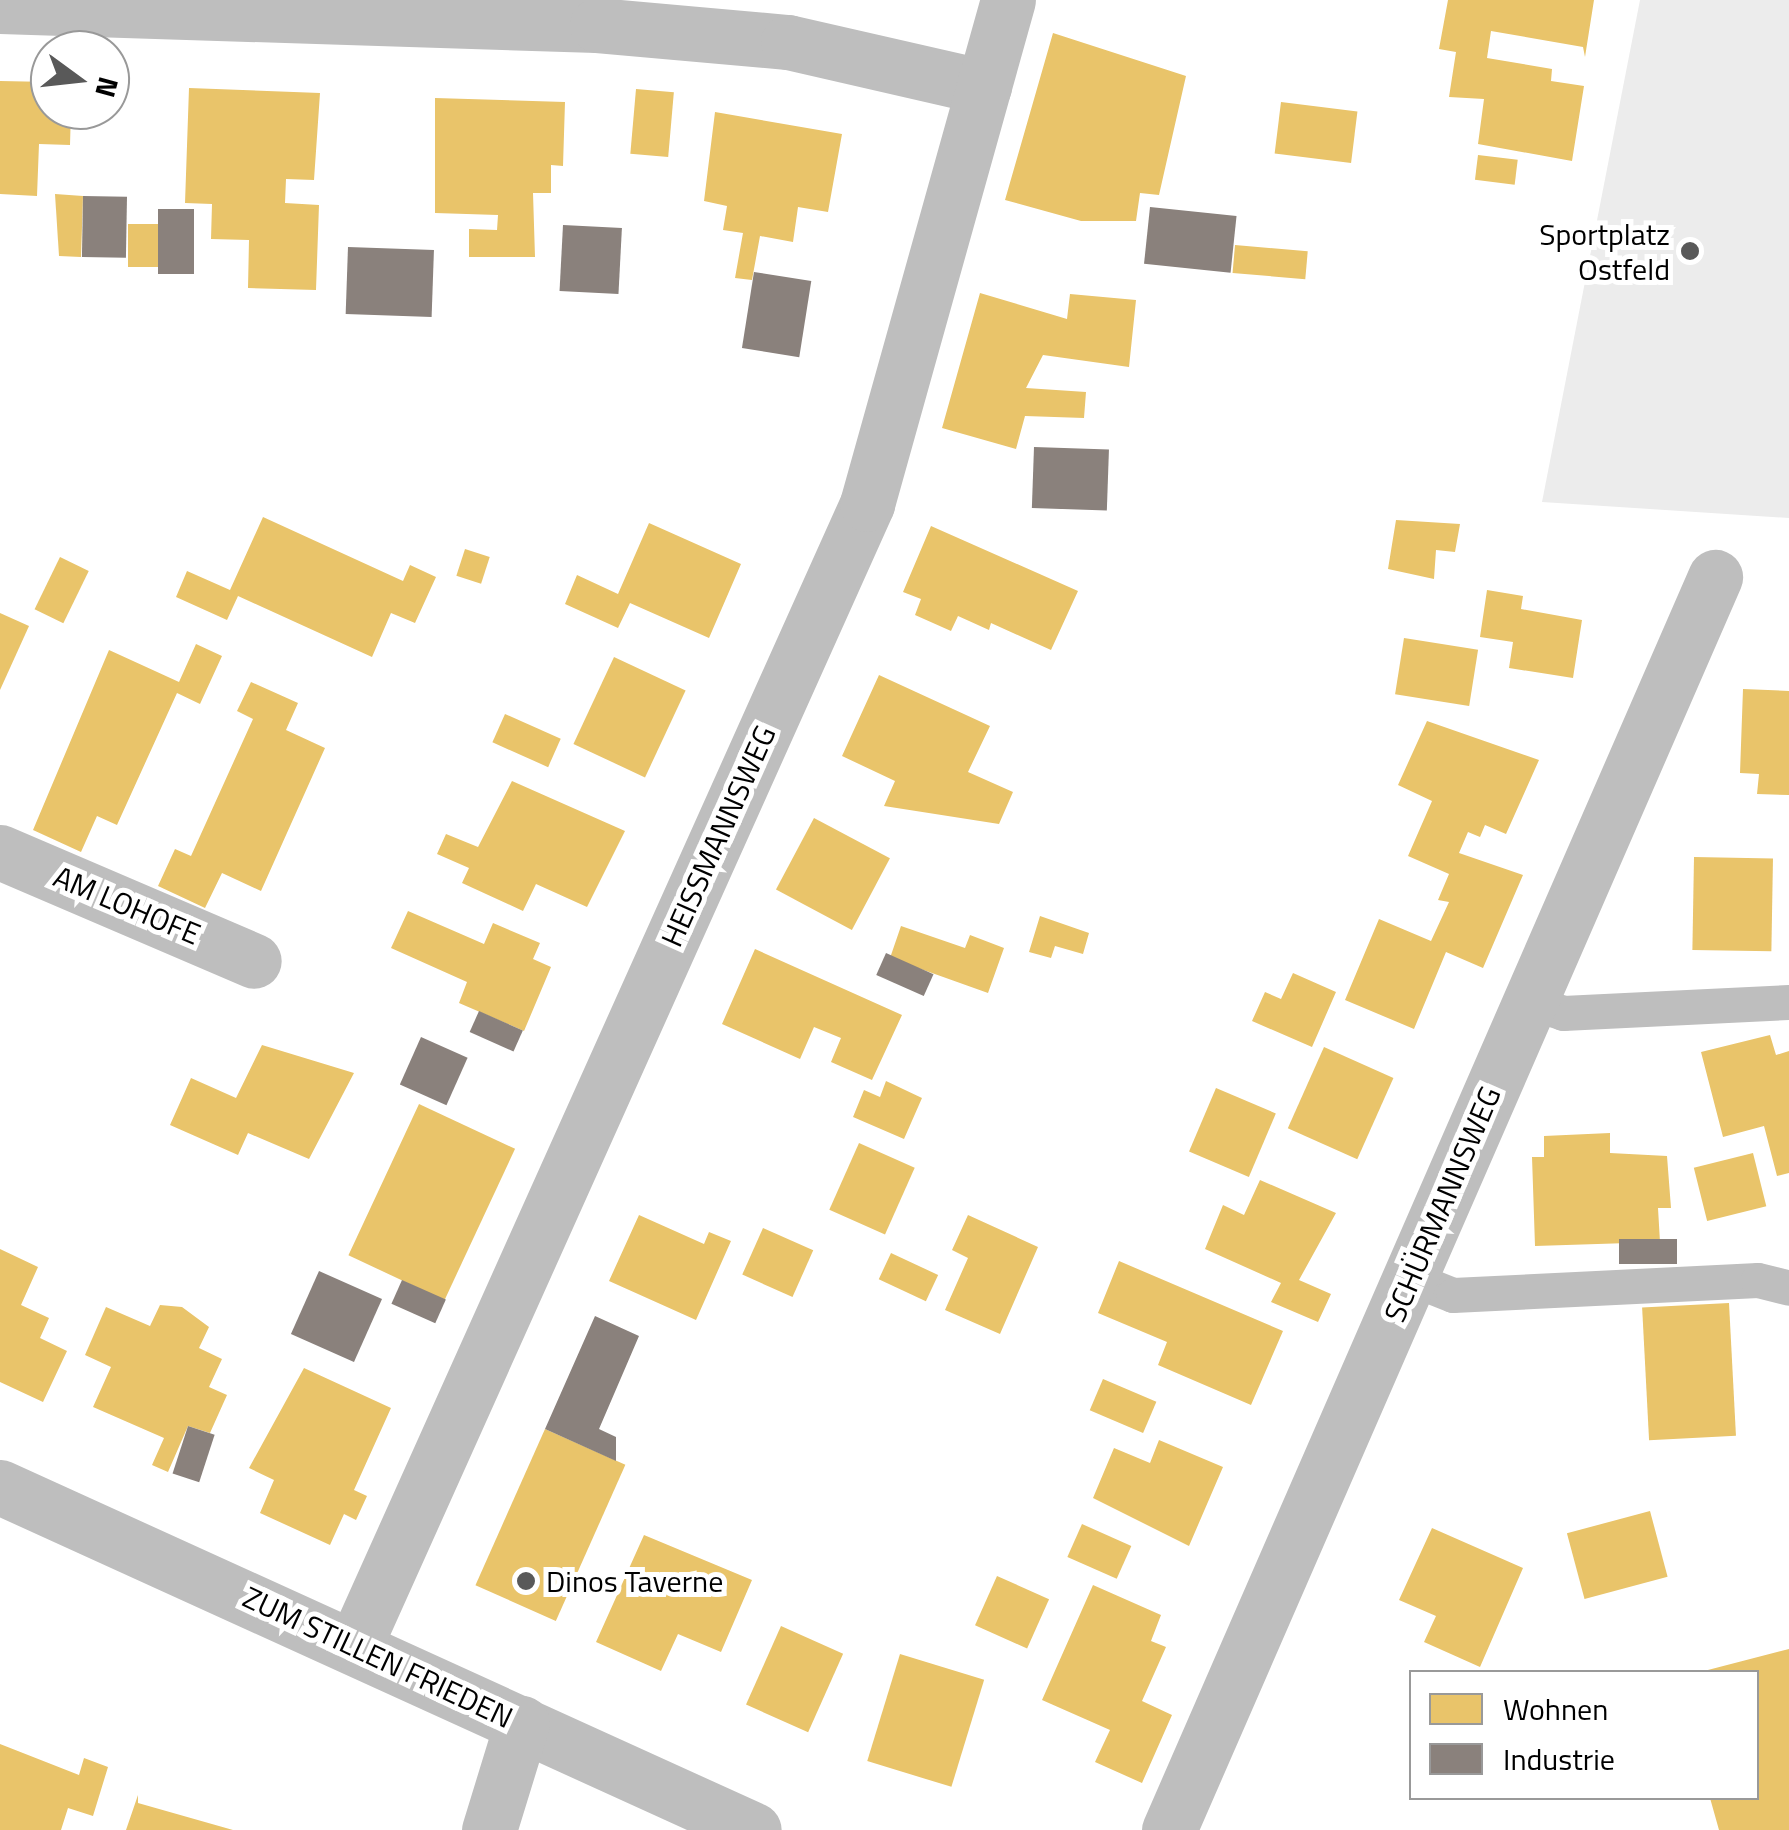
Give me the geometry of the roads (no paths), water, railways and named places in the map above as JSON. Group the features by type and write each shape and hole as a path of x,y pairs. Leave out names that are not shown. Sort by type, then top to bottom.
{"street":[{"name":"HEISSMANNSWEG","path":"355,1645 868,504 1008,0"},
{"path":"0,6 616,27 788,42 984,87"},
{"name":"SCHÜRMANNSWEG","path":"1169,1830 1716,578"},
{"name":"AM LOHOFE","path":"0,852 254,960"},
{"name":"ZUM STILLEN FRIEDEN","path":"0,1486 754,1830"},
{"path":"490,1830 522,1724"}],"lane":[{"path":"1530,1002 1563,1012 1789,1002"},
{"path":"1410,1278 1453,1295 1758,1280 1789,1288"}],"place":[{"name":"Sportplatz Ostfeld","path":"1690,251"},
{"name":"Dinos Taverne","path":"526,1581"}]}
